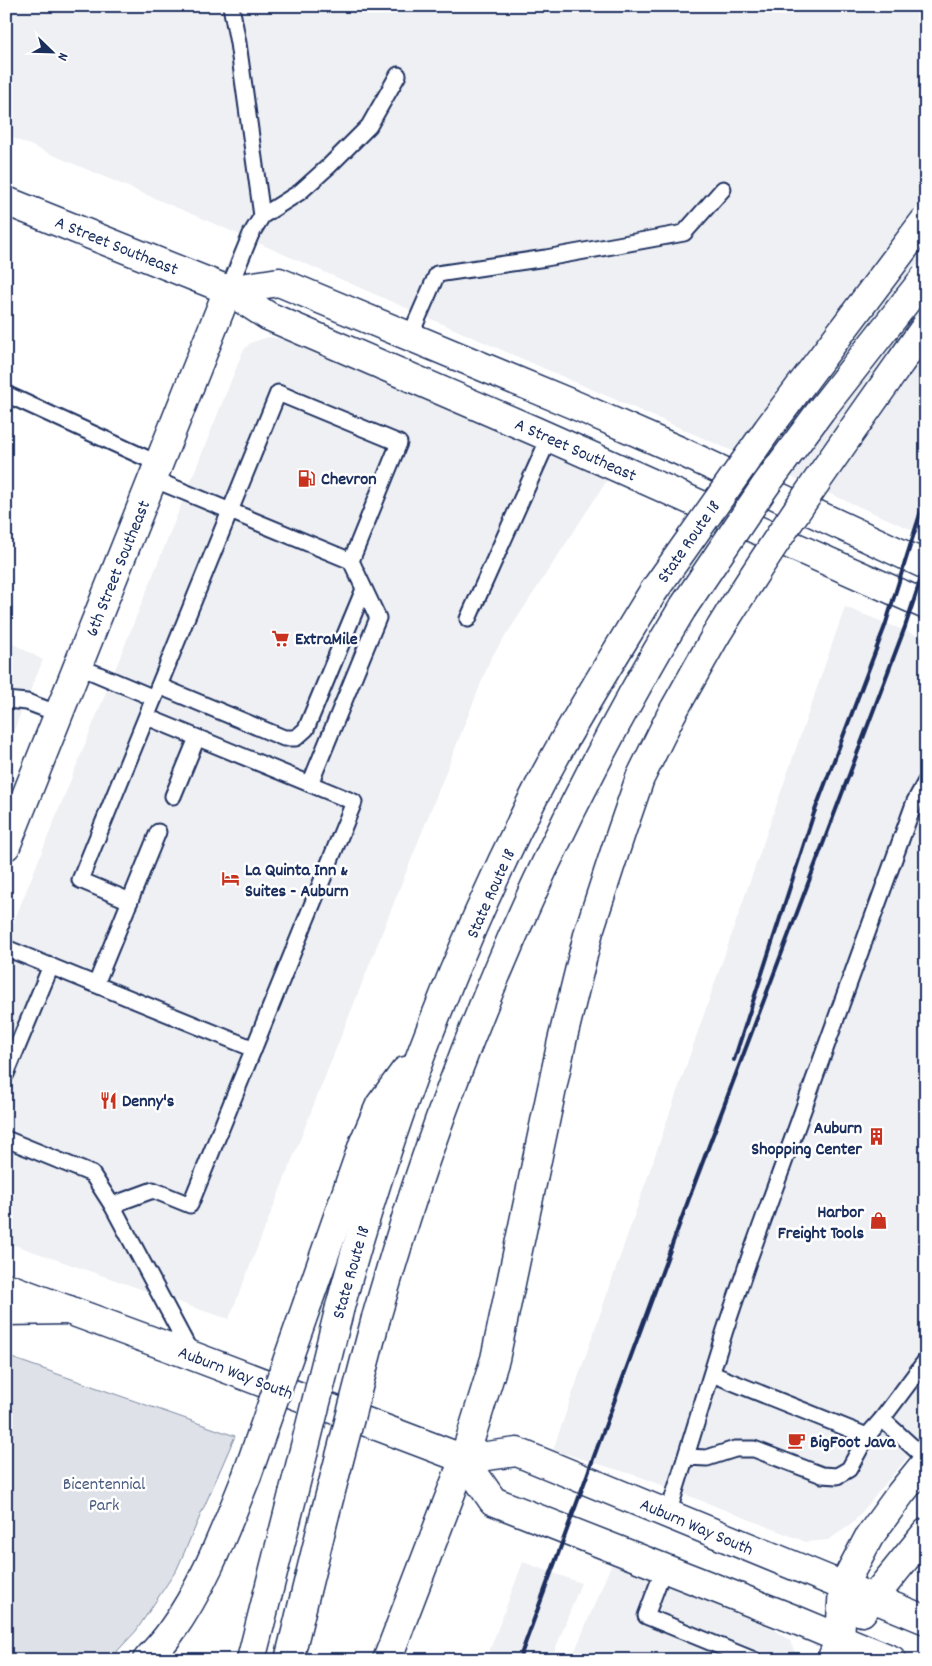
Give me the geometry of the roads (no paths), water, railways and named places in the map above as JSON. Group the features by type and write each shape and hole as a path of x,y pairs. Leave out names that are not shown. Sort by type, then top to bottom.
{"main road":[{"name":"A Street Southeast","path":"6,201 228,290 268,316 926,605"},
{"name":"State Route 18","path":"251,1660 340,1307 379,1174 426,1041 502,863 545,776 586,702 653,592 768,429 926,219"},
{"name":"State Route 18","path":"289,1660 376,1318 427,1154 484,1004 558,837 581,789 643,673 682,610 765,486 926,276"},
{"path":"228,290 279,282 646,436 926,564"},
{"name":"6th Street Southeast","path":"6,846 228,290"},
{"path":"387,1660 464,1459 495,1359 562,1042 589,931 640,778 670,715 751,577 926,326"},
{"path":"148,1660 169,1634 200,1584 216,1551 246,1478 364,1142 380,1105 426,1041"},
{"name":"Auburn Way South","path":"6,1287 464,1459 517,1452 926,1620"},
{"path":"6,1311 69,1310"},
{"path":"464,1459 493,1501 664,1568 836,1649 892,1660"},
{"path":"836,1649 843,1586 869,1537 926,1461"},
{"path":"836,1649 926,1533"}],"lane":[{"path":"230,6 238,43 262,216"},
{"path":"228,290 252,234 262,216 300,192 369,126 398,75"},
{"path":"410,336 438,274 546,258 684,233 723,189"},
{"path":"130,901 80,880 278,393 400,442 351,561"},
{"path":"6,394 230,512 351,561 378,618 310,784"},
{"path":"468,619 549,438"},
{"path":"78,666 157,692 284,738 296,738 306,728 364,588"},
{"path":"6,700 26,702 59,714"},
{"path":"112,1205 153,1190 190,1205 354,802 146,717"},
{"path":"173,796 196,738"},
{"path":"668,1514 749,1259 915,801 926,782"},
{"path":"96,984 158,832"},
{"path":"6,948 254,1049"},
{"path":"6,1074 50,966"},
{"path":"6,1139 92,1174 112,1205 193,1356"},
{"path":"686,1458 707,1458 735,1449 754,1449 822,1475 837,1476 848,1469 867,1436 926,1360"},
{"path":"712,1374 867,1436"},
{"path":"882,1419 926,1461"},
{"path":"664,1568 646,1616 754,1660"}],"railway":[{"path":"734,1060 814,813 885,626 926,495"},
{"path":"519,1660 691,1193 905,627 926,563"}],"place":[{"name":"Chevron","path":"307,478"},
{"name":"ExtraMile","path":"281,638"},
{"name":"La Quinta Inn & Suites - Auburn","path":"231,879"},
{"name":"Denny's","path":"108,1100"},
{"name":"Auburn Shopping Center","path":"876,1137"},
{"name":"Harbor Freight Tools","path":"878,1221"},
{"name":"BigFoot Java","path":"796,1441"}],"park label":[{"name":"Bicentennial Park","path":"104,1494"}]}
